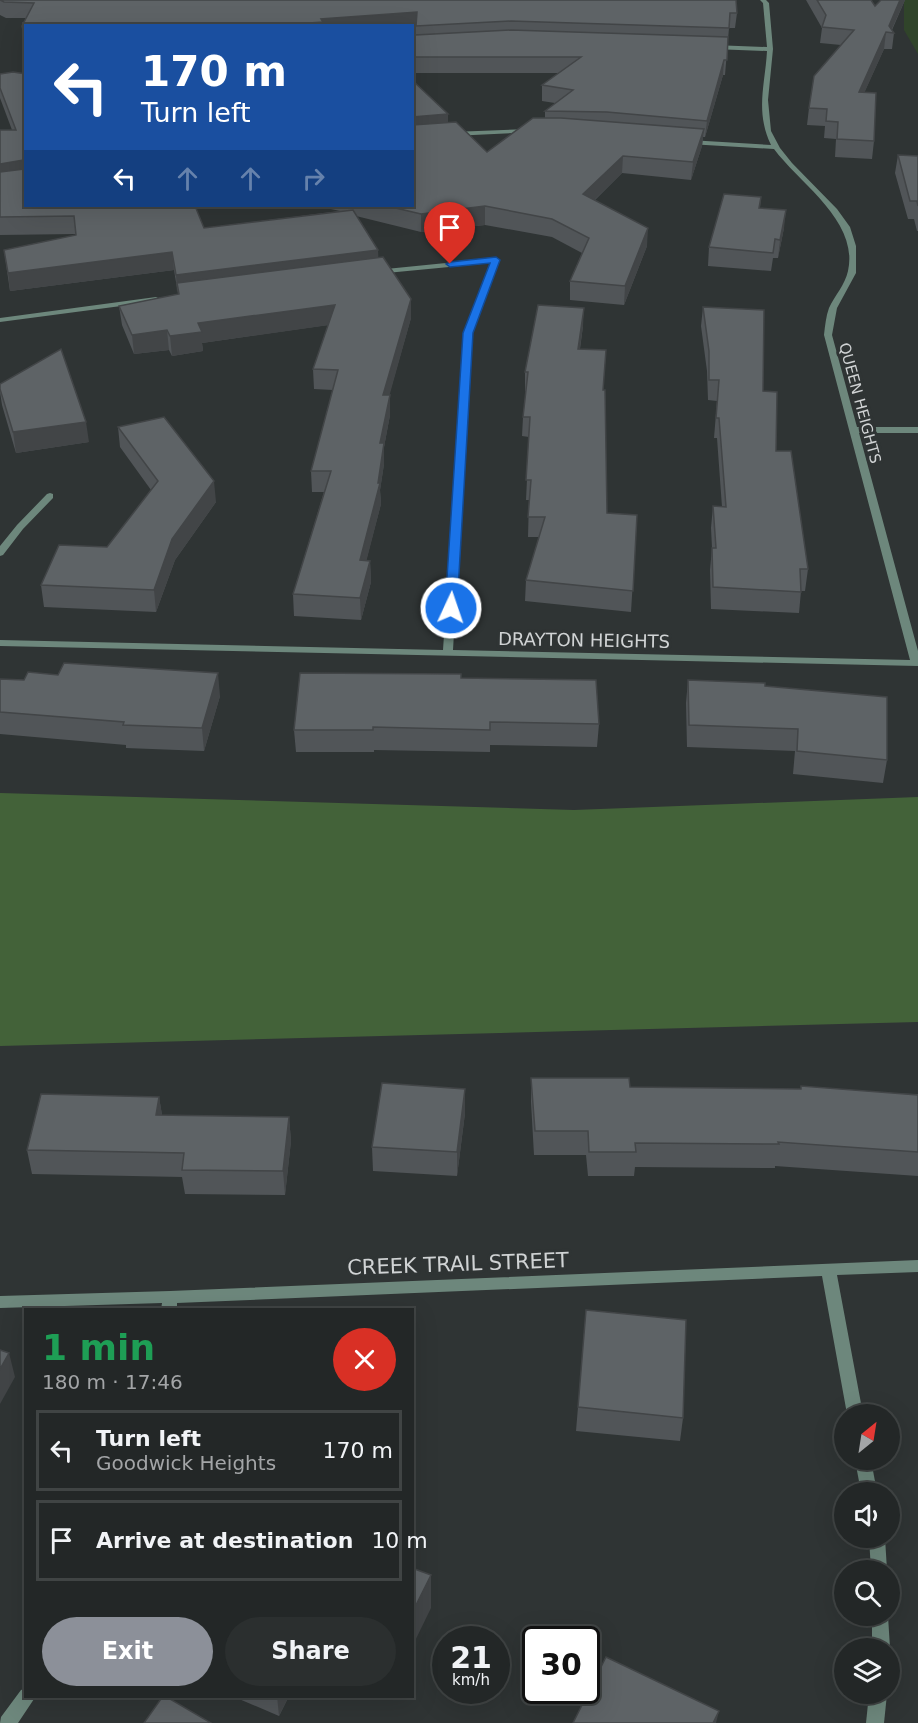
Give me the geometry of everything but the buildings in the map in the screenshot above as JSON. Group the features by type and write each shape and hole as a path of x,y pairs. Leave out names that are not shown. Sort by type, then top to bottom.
{"street":[{"name":"QUEEN HEIGHTS","path":"764,0 770,49 765,114 767,129 775,147 794,172 840,218 852,246 853,265 849,281 833,308 828,334 916,663"},
{"path":"699,46 770,49"},
{"path":"443,135 543,131"},
{"path":"682,141 775,147"},
{"path":"364,274 496,260 468,333 448,653"},
{"path":"0,320 165,298"},
{"path":"853,430 918,430"},
{"path":"0,553 20,527 50,496"},
{"name":"DRAYTON HEIGHTS","path":"0,643 916,663"},
{"name":"CREEK TRAIL STREET","path":"0,1302 170,1303 918,1266"},
{"path":"828,1269 853,1404"},
{"path":"7,1723 26,1698"},
{"path":"875,1723 877,1704"}],"green space":[{"path":"904,0 918,0 918,54 904,30"},
{"path":"0,793 574,810 918,797 918,1022 0,1046"}],"route":[{"path":"450,264 496,260 468,333 451,608"}]}
